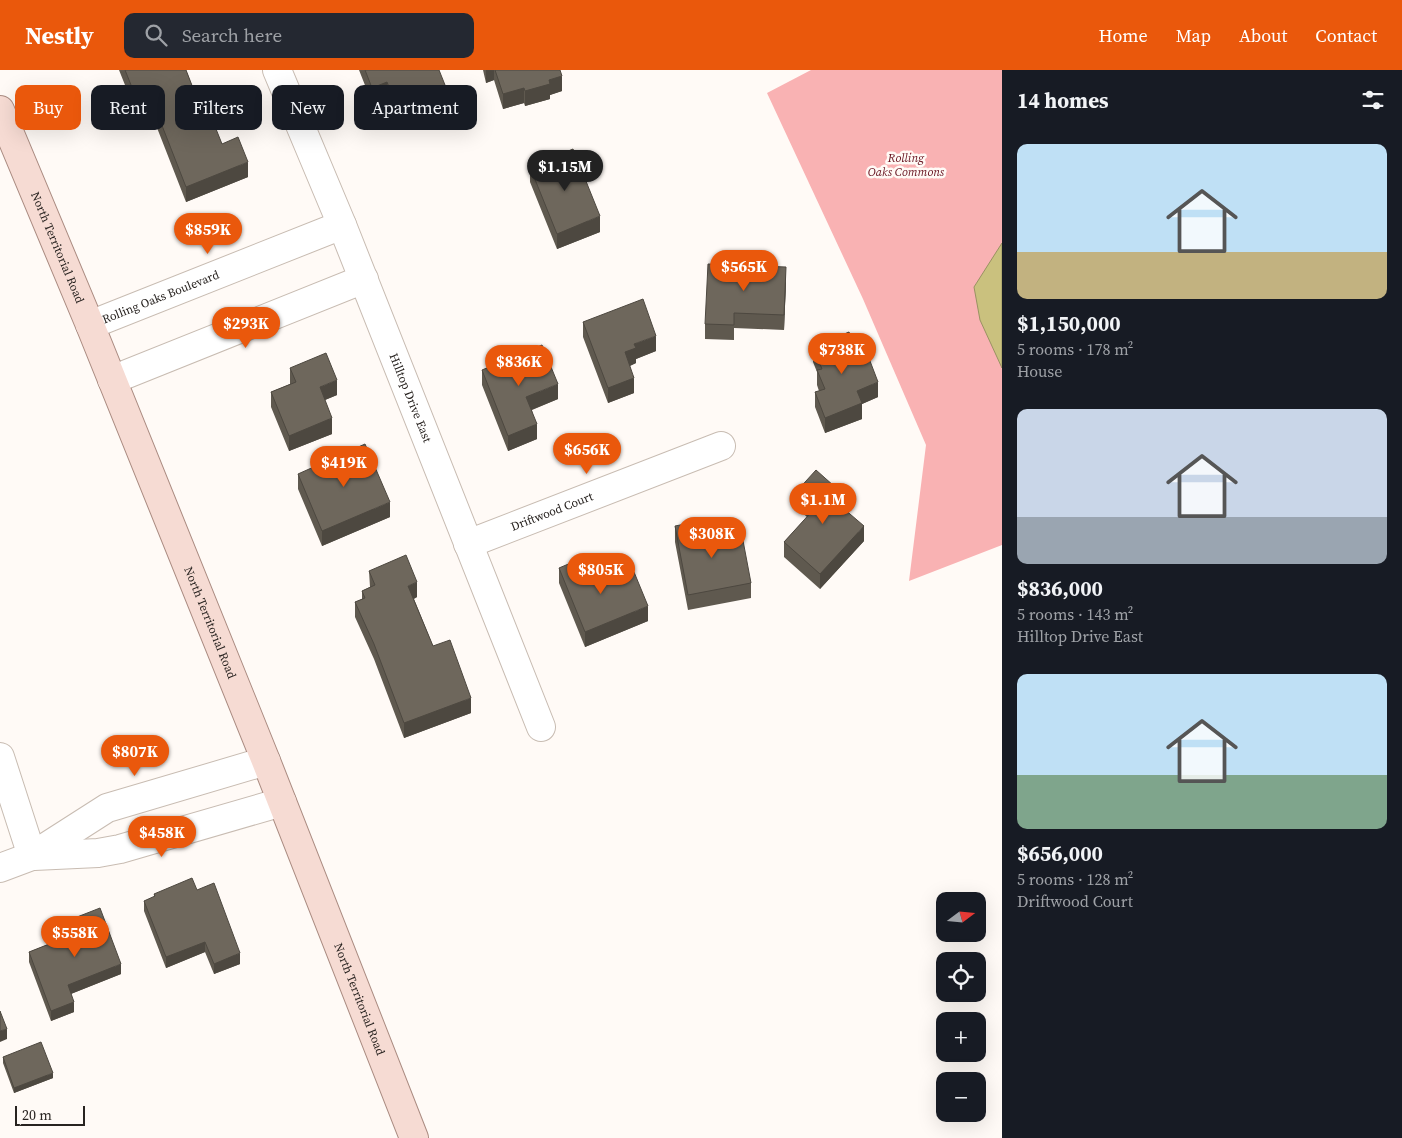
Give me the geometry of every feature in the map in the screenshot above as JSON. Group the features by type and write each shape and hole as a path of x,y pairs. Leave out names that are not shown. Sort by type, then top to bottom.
{"main road":[{"name":"North Territorial Road","path":"0,110 90,325 266,761 414,1138"}],"street":[{"name":"Hilltop Drive East","path":"277,70 364,279 541,727"},
{"name":"Rolling Oaks Boulevard","path":"90,325 342,225"},
{"path":"112,380 364,279"},
{"name":"Driftwood Court","path":"468,544 721,446"},
{"path":"0,757 32,856"},
{"path":"0,868 32,856 107,808 266,761"},
{"path":"32,856 98,853 282,802"}],"green space":[{"name":"Rolling Oaks Commons","path":"811,70 1002,70 1002,545 909,581 926,445 863,299 767,93"}],"shaded area":[{"path":"1002,243 1002,368 980,320 974,287"}],"building":[{"path":"125,70 186,70 192,85 175,85 175,130 216,130 222,144 238,137 248,162 186,187 164,130 165,85 131,85"},
{"path":"365,70 439,70 445,85 388,85 387,82 380,85 371,85"},
{"path":"495,70 560,70 562,76 549,80 550,84 525,91 524,88 503,94"},
{"path":"573,149 600,216 557,234 530,167"},
{"path":"708,264 786,267 784,315 734,313 734,325 705,324"},
{"path":"643,299 656,336 634,344 636,348 625,352 634,378 608,388 583,322"},
{"path":"849,332 862,364 870,361 878,382 857,391 862,403 825,418 815,392 825,389 817,370 822,369 813,347"},
{"path":"542,345 558,384 526,397 537,424 508,436 482,370"},
{"path":"326,353 337,380 320,387 332,418 289,436 271,392 296,382 290,368"},
{"path":"365,444 390,502 322,531 298,474"},
{"path":"816,470 843,494 836,502 864,526 820,574 784,542 814,509 796,492"},
{"path":"701,521 704,537 741,530 751,583 688,595 675,526"},
{"path":"406,555 417,582 408,586 433,646 450,640 471,698 404,723 374,644 355,602 365,598 362,591 375,585 369,571"},
{"path":"585,557 597,587 634,572 648,606 585,632 559,568"},
{"path":"192,878 197,890 214,883 240,953 214,964 205,942 166,957 144,901 155,896 154,894"},
{"path":"100,908 121,964 68,985 74,1002 51,1011 29,952 77,933 72,919"},
{"path":"0,1011 7,1029 0,1031"},
{"path":"41,1042 53,1073 14,1088 3,1057"}]}
